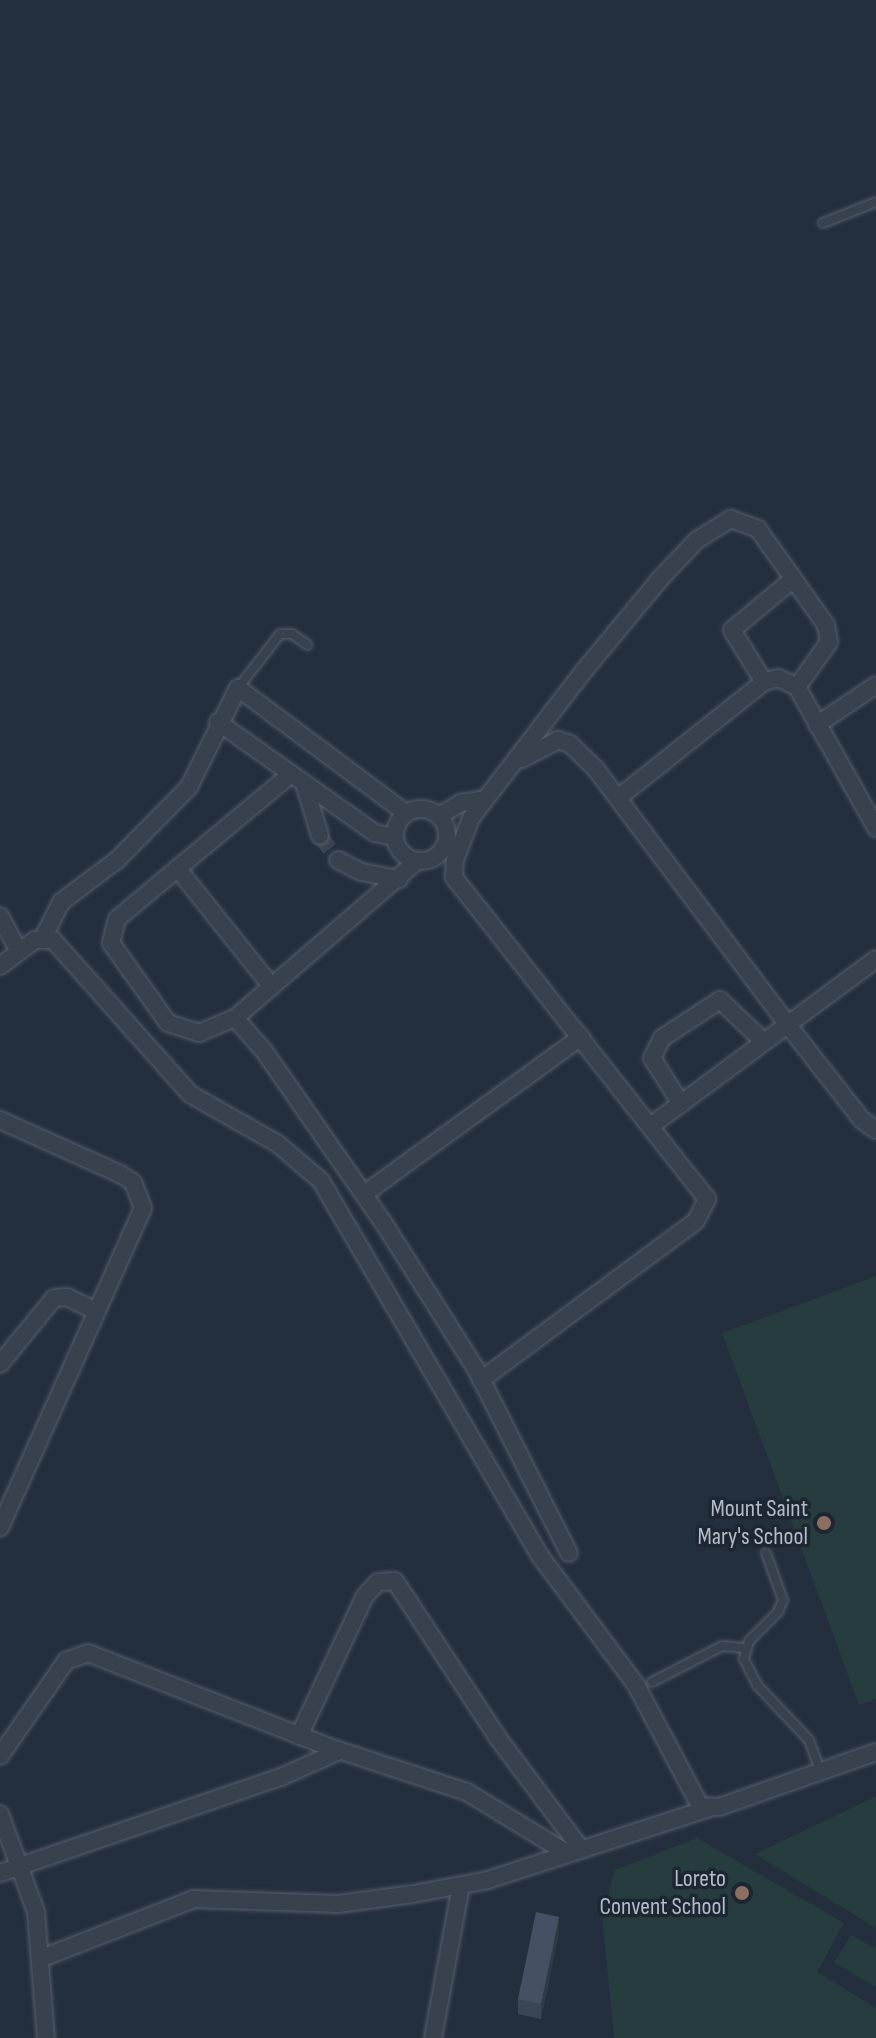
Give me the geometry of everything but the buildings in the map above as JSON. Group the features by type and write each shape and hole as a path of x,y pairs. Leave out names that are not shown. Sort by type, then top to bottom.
{"street":[{"path":"481,1380 704,1212 707,1199 652,1125 454,877 461,843 485,799 659,580 706,533 731,519 747,522 767,540 829,634 825,649 797,687"},
{"path":"764,682 732,630 792,580"},
{"path":"618,798 764,682 778,678 797,687 876,828"},
{"path":"817,725 876,685"},
{"path":"0,966 44,936 61,902 118,859 189,787 218,722 238,688 388,805 406,813 422,808 443,823 461,843"},
{"path":"218,722 375,833 394,837 401,850 417,861"},
{"path":"512,765 558,740 570,744 618,798 862,1120 876,1130"},
{"path":"298,778 177,868 117,919 111,943 168,1023 199,1033 235,1018 417,861 438,857 446,847 443,823 461,803 485,799"},
{"path":"298,778 320,836"},
{"path":"394,837 406,813"},
{"path":"438,857 453,870"},
{"path":"338,860 362,872 399,879"},
{"path":"177,868 272,987"},
{"path":"0,916 19,951"},
{"path":"44,936 62,948 190,1094 278,1144 330,1192 535,1548 636,1685 687,1790 700,1806 709,1808"},
{"path":"652,1125 876,959"},
{"path":"681,1104 652,1058 662,1038 720,1000 763,1041"},
{"path":"235,1018 295,1093 364,1194 481,1380 569,1553"},
{"path":"364,1194 581,1037"},
{"path":"0,1120 120,1174 141,1194 139,1224 96,1311 0,1528"},
{"path":"0,1364 54,1298 67,1297 96,1311"},
{"path":"299,1736 365,1596 378,1582 395,1581 574,1851"},
{"path":"0,1756 66,1661 88,1653 339,1751 476,1796 574,1851"},
{"path":"0,1873 22,1864 62,1855 260,1785 339,1751"},
{"path":"42,1958 194,1899 338,1904 461,1886 876,1752"},
{"path":"0,1814 22,1864 42,1958 46,2038"},
{"path":"433,2038 461,1886"}],"lane":[{"path":"823,223 876,202"},
{"path":"238,688 280,634 292,634 308,645"},
{"path":"744,1648 781,1607 781,1592 766,1553"},
{"path":"652,1682 722,1646 744,1648"},
{"path":"744,1648 747,1669 757,1685 809,1740 820,1771"}],"green space":[{"name":"Mount Saint Mary's School","path":"876,1276 876,1699 859,1705 722,1333"},
{"path":"876,1796 876,1928 755,1854"},
{"name":"Loreto Convent School","path":"697,1838 844,1923 817,1972 876,2008 876,2038 614,2038 602,1916 615,1870"},
{"path":"851,1935 876,1949 876,1987 834,1963"}],"tunnel":[{"path":"320,836 338,860"}],"place":[{"name":"Mount Saint Mary's School","path":"824,1523"},
{"name":"Loreto Convent School","path":"742,1893"}]}
